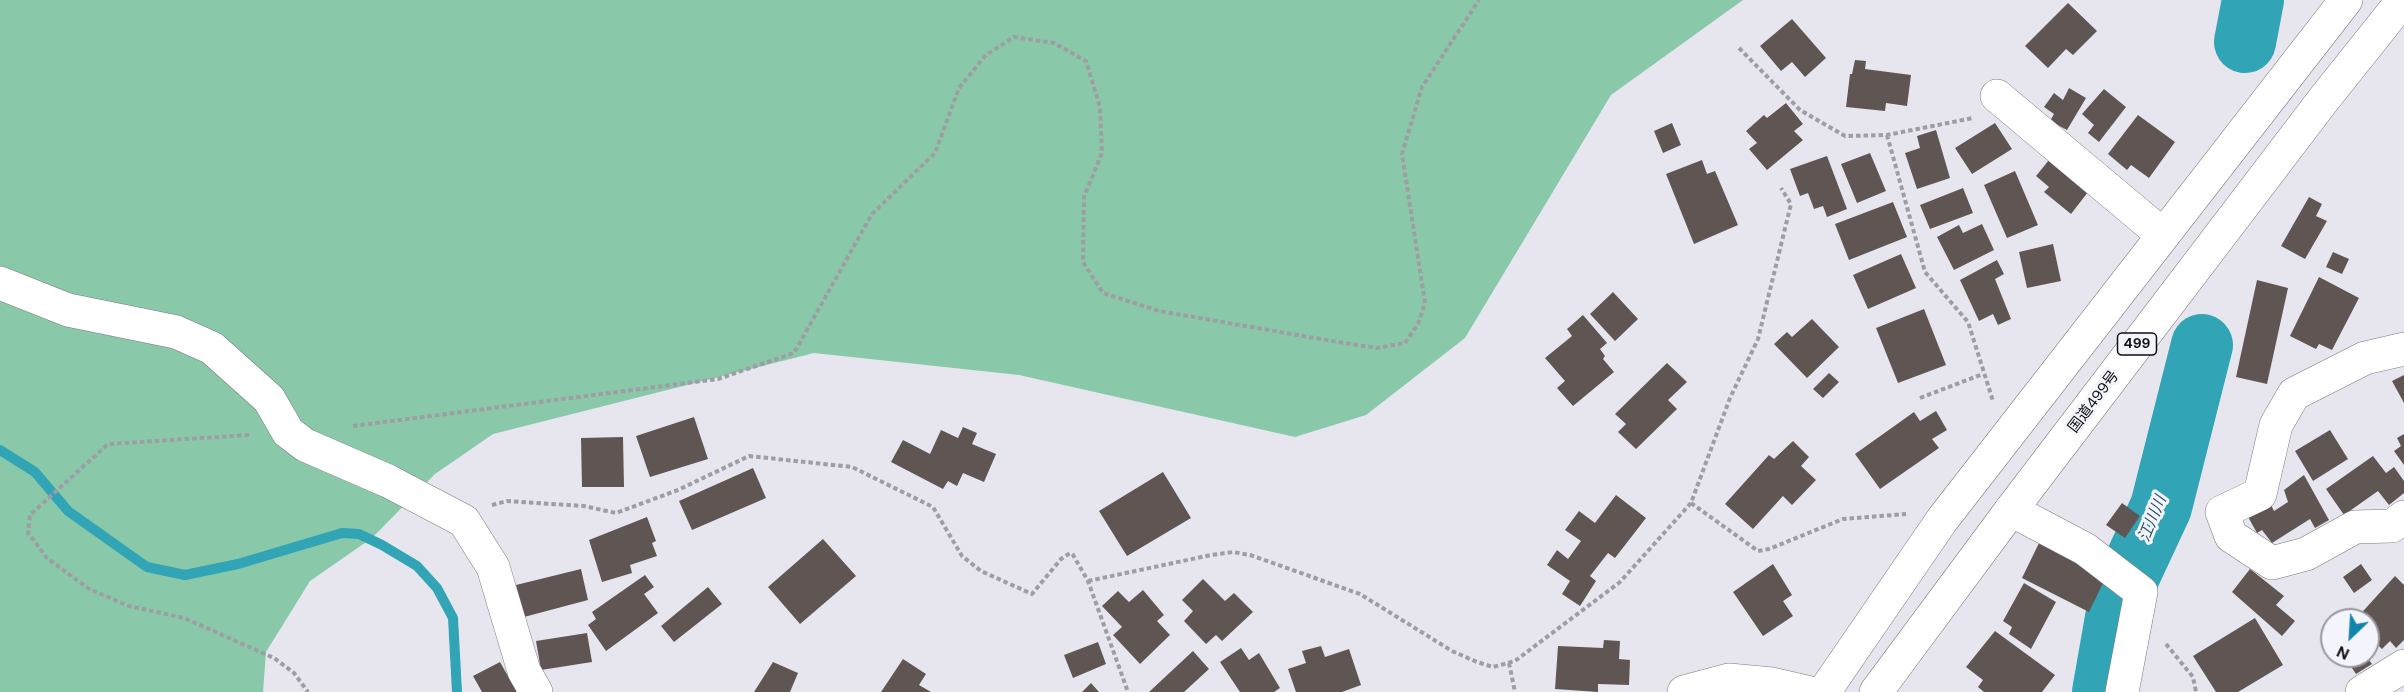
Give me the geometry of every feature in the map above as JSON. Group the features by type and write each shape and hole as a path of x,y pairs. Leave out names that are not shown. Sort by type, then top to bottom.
{"main road":[{"path":"1824,692 1942,520 2346,0"},
{"name":"国道499号","path":"1876,692 2011,510 2317,108 2403,0"},
{"path":"2004,102 2163,236"},
{"path":"0,283 68,310 176,332 212,348 268,399 288,432 305,446 388,481 464,521 493,567 524,671 536,692"},
{"path":"2404,349 2365,358 2294,394 2276,425 2260,494 2222,512 2231,537 2272,563 2306,554 2355,527 2392,526 2404,517"},
{"path":"2011,510 2085,549 2131,595 2122,692"},
{"path":"2362,692 2404,666"},
{"path":"1684,692 1729,680 1772,684 1807,692"}],"path":[{"path":"351,427 718,379 794,353 872,214 935,153 959,88 986,55 1014,37 1054,43 1086,61 1100,107 1102,153 1084,197 1083,262 1102,293 1159,311 1332,341 1377,348 1405,343 1418,324 1425,303 1402,154 1422,87 1479,0"},
{"path":"1739,48 1800,110 1845,136 1859,138 1887,135 2004,102"},
{"path":"1887,135 1925,272 1968,321 1995,407"},
{"path":"1088,581 1211,555 1233,552 1250,555 1360,594 1452,651 1477,662 1493,667 1515,661 1620,582 1691,503 1730,398 1758,339 1791,204 1781,188"},
{"path":"1920,398 1983,374"},
{"path":"288,432 108,444 30,515 28,533 47,558 88,589 129,606 184,618 274,658 294,674 308,692"},
{"path":"450,514 507,501 584,506 616,513 678,490 748,456 852,467 933,507 962,556 981,571 1032,594 1061,559 1070,553 1088,581 1128,692"},
{"path":"1691,503 1758,551 1769,549 1843,519 1916,513"},
{"path":"2131,595 2193,677 2196,692"},
{"path":"1509,663 1515,692"}],"green space":[{"path":"0,0 1743,0 1611,95 1465,338 1366,415 1295,437 1019,375 814,353 493,434 435,474 372,538 310,581 266,652 263,692 0,692"}],"building":[{"path":"2068,3 2097,31 2073,55 2066,49 2048,68 2025,46"},
{"path":"1792,19 1826,58 1805,77 1792,62 1781,71 1760,46"},
{"path":"1855,60 1866,61 1865,69 1911,75 1907,106 1886,103 1885,111 1846,107 1850,74 1852,74"},
{"path":"2069,88 2086,98 2067,130 2050,121 2054,114 2044,107 2054,93 2063,100"},
{"path":"2104,89 2126,107 2099,142 2088,133 2094,125 2082,114"},
{"path":"1786,103 1803,124 1794,131 1803,140 1767,170 1749,149 1757,143 1746,131 1764,115 1767,118"},
{"path":"2138,115 2175,142 2149,178 2131,165 2127,170 2108,154"},
{"path":"1672,123 1681,145 1663,153 1654,131"},
{"path":"1995,123 2012,149 1972,174 1955,148"},
{"path":"1936,130 1950,178 1917,189 1905,153 1920,148 1917,136"},
{"path":"1870,153 1886,191 1857,203 1841,164"},
{"path":"1827,156 1847,209 1827,217 1823,206 1814,209 1808,193 1800,196 1790,169"},
{"path":"1702,160 1707,174 1715,171 1738,225 1694,244 1666,174"},
{"path":"2049,160 2088,192 2071,214 2044,192 2049,187 2036,176"},
{"path":"2015,171 2038,225 2007,238 1984,185"},
{"path":"1963,188 1973,213 1930,229 1920,205"},
{"path":"2309,197 2322,204 2316,216 2327,221 2305,259 2281,246"},
{"path":"1893,202 1907,237 1849,260 1835,224"},
{"path":"1982,224 1994,250 1954,270 1937,237 1959,225 1963,233"},
{"path":"2053,244 2061,281 2027,288 2019,252"},
{"path":"2333,252 2349,259 2342,274 2326,267"},
{"path":"1901,254 1916,288 1868,309 1853,275"},
{"path":"1997,260 2004,274 1995,279 2011,319 1998,325 1993,314 1979,321 1960,280"},
{"path":"2319,277 2359,298 2332,350 2319,344 2316,349 2290,336"},
{"path":"2257,280 2288,288 2267,384 2236,377"},
{"path":"1613,292 1638,319 1615,341 1590,314"},
{"path":"1924,309 1946,365 1898,383 1876,328"},
{"path":"1583,315 1607,343 1600,349 1605,356 1603,359 1614,372 1573,406 1557,388 1565,381 1545,358 1572,336 1567,329"},
{"path":"1812,319 1839,347 1807,378 1774,344 1787,332 1792,337"},
{"path":"1667,363 1687,382 1668,400 1677,409 1636,449 1618,432 1626,424 1615,414"},
{"path":"1829,373 1839,382 1823,398 1813,389"},
{"path":"2404,375 2404,403 2392,381"},
{"path":"1936,411 1947,430 1932,439 1939,448 1880,489 1855,454 1914,412 1920,421"},
{"path":"694,417 708,459 650,477 636,436"},
{"path":"963,427 977,433 972,444 996,454 984,482 963,473 957,486 948,481 943,489 891,462 903,440 930,454 941,430 958,438"},
{"path":"2330,430 2348,459 2313,481 2295,451"},
{"path":"2404,434 2404,465 2394,451 2401,446 2397,438"},
{"path":"623,437 624,487 582,487 581,438"},
{"path":"1793,441 1809,457 1801,466 1816,480 1792,505 1783,496 1753,529 1725,504 1769,455 1774,459"},
{"path":"2373,456 2386,473 2394,467 2404,481 2404,493 2389,505 2378,491 2344,515 2326,489"},
{"path":"753,468 766,498 692,530 679,501"},
{"path":"1163,472 1191,518 1127,556 1099,511"},
{"path":"2304,475 2329,520 2315,528 2310,519 2272,543 2262,530 2257,533 2247,515 2270,503 2274,511 2288,502 2284,490"},
{"path":"1616,495 1646,518 1615,558 1608,553 1590,576 1596,581 1580,606 1562,594 1570,581 1547,565 1557,550 1568,559 1581,541 1565,530 1579,511 1595,523"},
{"path":"2122,503 2140,516 2125,538 2106,525"},
{"path":"647,517 656,541 652,543 657,556 630,565 632,573 602,582 589,540"},
{"path":"823,539 856,576 800,624 768,587"},
{"path":"2039,543 2106,577 2089,612 2022,578"},
{"path":"1773,564 1792,595 1783,601 1793,616 1763,636 1733,592"},
{"path":"2361,564 2372,580 2354,593 2343,577"},
{"path":"581,569 588,600 524,617 516,585"},
{"path":"2250,569 2284,596 2276,605 2295,621 2282,636 2232,592"},
{"path":"645,575 654,587 644,594 658,613 606,651 588,625 596,619 592,612"},
{"path":"2395,576 2404,585 2404,640 2396,648 2390,641 2382,649 2380,647 2380,608 2366,608"},
{"path":"1203,579 1225,601 1234,593 1253,612 1222,641 1216,635 1206,644 1184,621 1193,611 1182,600"},
{"path":"2024,583 2056,602 2031,649 2009,634 2012,627 2003,621"},
{"path":"708,587 722,604 674,642 661,626"},
{"path":"1143,590 1164,615 1157,621 1170,635 1140,664 1113,635 1122,627 1102,606 1118,591 1129,602"},
{"path":"2255,618 2283,665 2238,692 2216,692 2193,656"},
{"path":"1995,631 2055,675 2042,692 1984,692 1978,687 1983,680 1966,667"},
{"path":"587,633 592,662 541,670 536,641"},
{"path":"1604,640 1620,641 1619,659 1630,660 1629,685 1598,684 1598,692 1555,689 1558,646 1603,648"},
{"path":"1098,642 1106,664 1073,678 1064,655"},
{"path":"1321,646 1325,657 1349,649 1361,685 1342,692 1296,692 1288,669 1306,663 1302,651"},
{"path":"1241,648 1249,660 1259,653 1280,688 1274,692 1240,692 1220,662"},
{"path":"1193,651 1209,669 1184,692 1149,692"},
{"path":"903,659 926,674 919,685 931,692 881,692"},
{"path":"500,662 517,692 482,692 473,676"},
{"path":"773,662 798,673 790,692 754,692"},
{"path":"2352,668 2366,668 2356,674"},
{"path":"1091,683 1099,692 1082,692"}],"waterway":[{"name":"江川川","path":"2245,42 2253,0"},
{"name":"江川川","path":"2103,692 2120,595 2161,507 2202,345"},
{"path":"0,450 35,472 68,511 147,567 185,575 238,564 342,533 359,534 382,545 417,566 437,588 453,618 457,692"}]}
